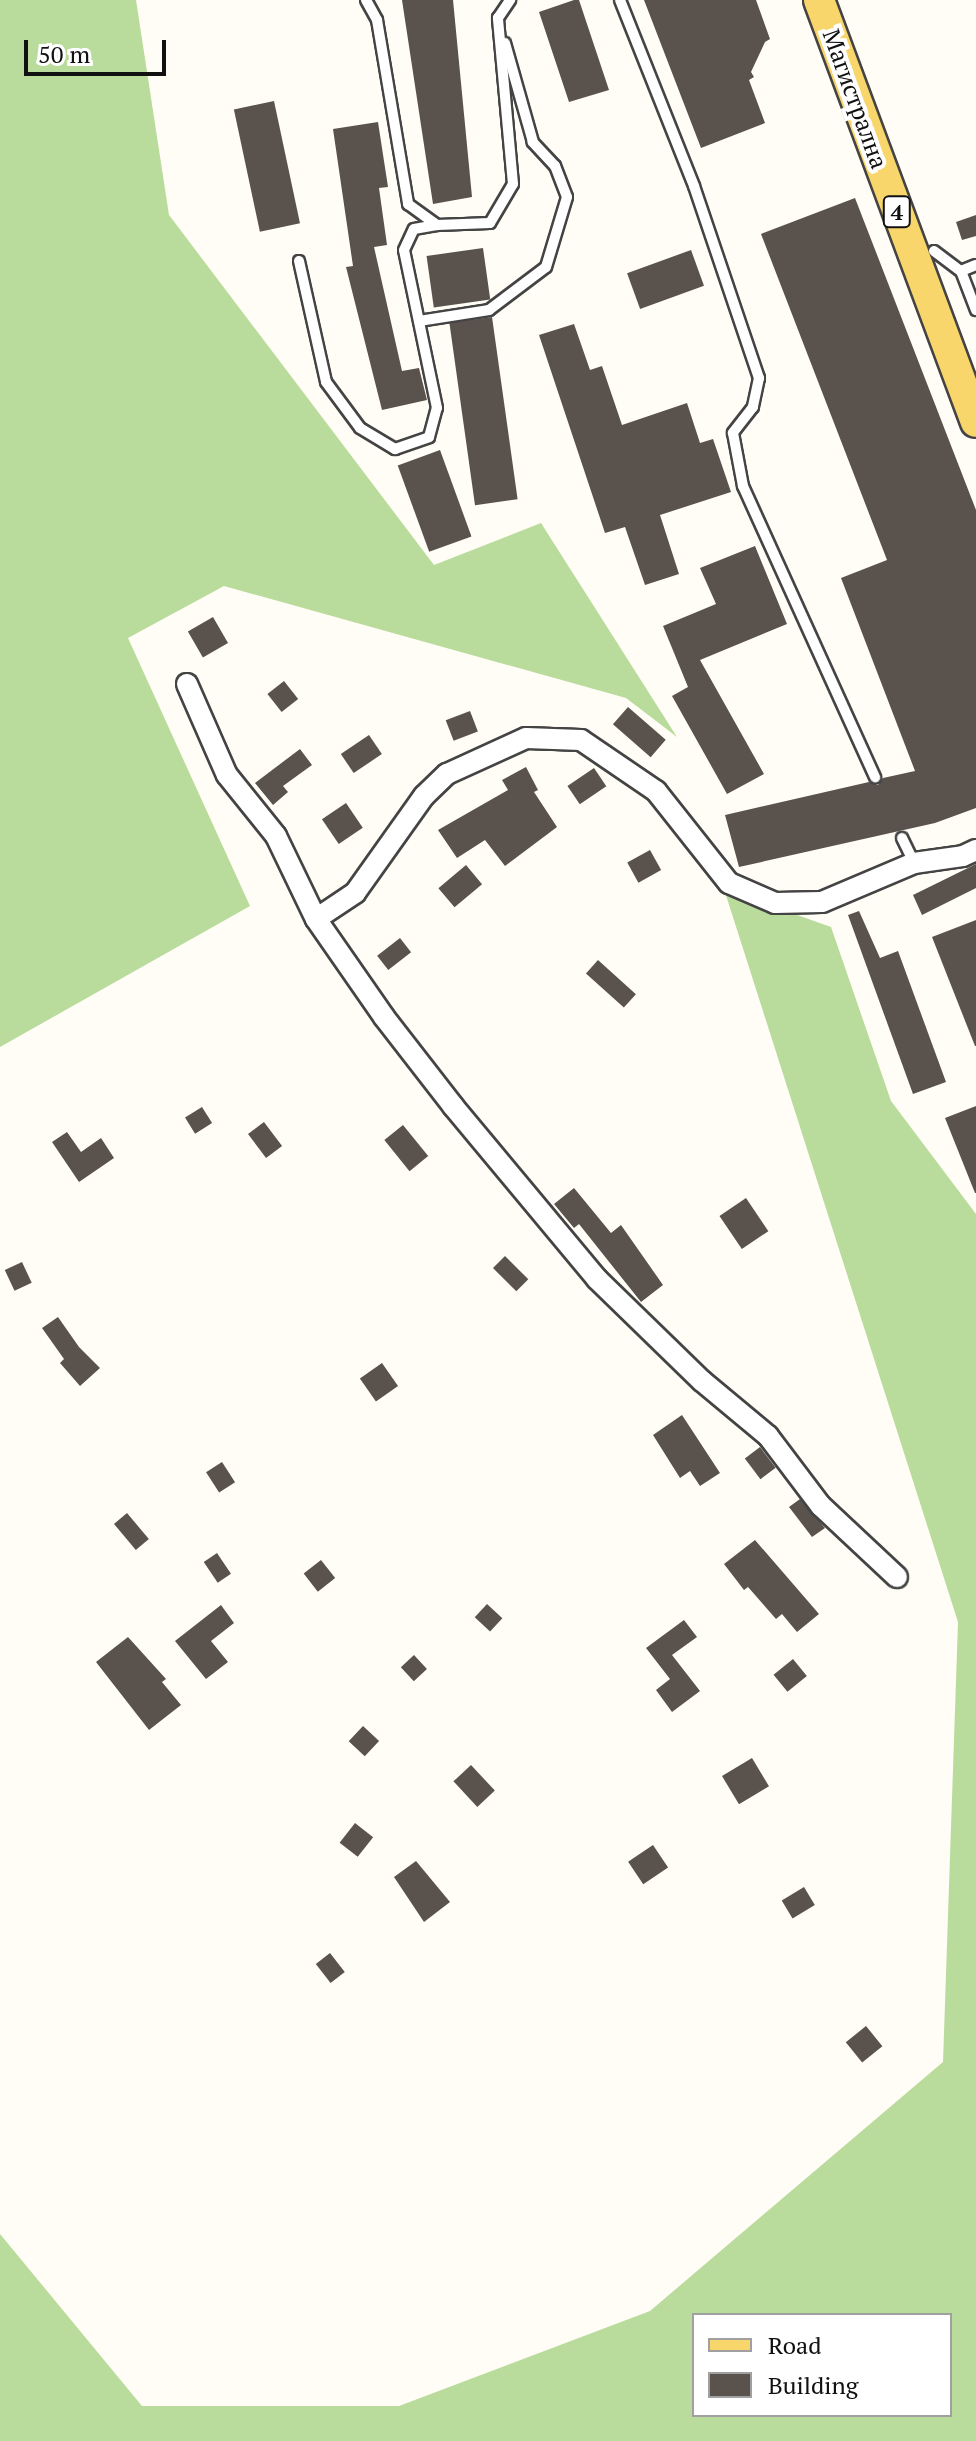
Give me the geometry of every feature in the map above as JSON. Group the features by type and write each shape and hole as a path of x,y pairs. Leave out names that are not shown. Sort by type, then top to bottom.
{"main road":[{"name":"Магистрална","path":"819,0 976,422"},
{"name":"Магистрална","path":"839,0 976,365"}],"street":[{"path":"187,684 227,775 276,836 316,919 384,1017 453,1106 597,1279 702,1381 768,1436 821,1506 897,1577"},
{"path":"316,919 355,893 424,796 447,774 526,738 581,740 656,791 729,883 775,903 822,902 914,863 963,856 976,850"}],"lane":[{"path":"366,0 377,20 408,204 437,225"},
{"path":"299,261 326,382 360,428 395,449 429,437 437,408 404,250 414,229 490,223 513,184 498,18 510,0"},
{"path":"620,0 694,186 759,378 753,407 733,433 743,486 875,777"},
{"path":"419,321 489,310 529,282 546,267 567,197 555,166 533,142 498,18"},
{"path":"934,251 961,271 976,310"},
{"path":"961,271 976,265"},
{"path":"902,838 914,863"}],"green space":[{"path":"0,0 136,0 169,215 434,565 541,523 677,737 626,698 224,586 128,638 250,906 0,1047"},
{"path":"724,889 831,927 891,1101 976,1214 976,2441 0,2441 0,2234 142,2406 399,2406 650,2311 943,2062 958,1622"}],"building":[{"path":"402,0 453,0 472,197 433,204"},
{"path":"579,0 609,90 569,102 539,12"},
{"path":"644,0 756,0 770,39 765,42 751,72 754,77 749,80 765,123 701,148"},
{"path":"274,101 300,223 260,232 234,110"},
{"path":"378,122 388,187 379,188 387,245 374,247 402,371 419,368 427,400 382,410 346,267 353,266 333,129"},
{"path":"855,198 976,510 976,808 935,823 739,867 725,815 869,782 878,785 883,778 915,771 841,578 887,560 761,234"},
{"path":"976,215 976,236 962,240 956,222"},
{"path":"483,248 490,299 434,307 427,256"},
{"path":"691,250 704,286 640,309 627,273"},
{"path":"492,317 518,499 475,505 449,323"},
{"path":"574,324 590,370 602,366 622,425 687,403 700,443 713,439 731,492 660,515 679,574 645,585 625,527 605,533 539,335"},
{"path":"440,450 471,536 429,552 398,465"},
{"path":"755,546 787,624 700,660 764,774 727,794 672,696 688,687 663,626 716,604 700,568"},
{"path":"213,617 228,643 203,657 188,632"},
{"path":"284,681 298,699 282,712 267,694"},
{"path":"628,707 666,740 651,757 613,724"},
{"path":"470,711 478,732 454,741 446,720"},
{"path":"369,735 382,754 354,773 341,754"},
{"path":"300,749 312,765 283,786 288,792 273,805 255,783"},
{"path":"526,767 538,790 534,792 557,827 505,866 485,840 457,858 438,830 508,790 502,780"},
{"path":"594,768 606,786 580,804 567,786"},
{"path":"346,803 363,828 339,844 322,819"},
{"path":"650,850 661,870 638,883 627,863"},
{"path":"976,864 976,888 922,915 913,895"},
{"path":"466,865 482,884 454,907 438,888"},
{"path":"859,911 880,958 898,951 946,1082 913,1094 848,915"},
{"path":"976,920 976,1046 975,1046 932,937"},
{"path":"400,938 411,952 388,970 377,956"},
{"path":"598,960 636,994 624,1008 586,973"},
{"path":"976,1106 976,1193 975,1193 945,1118"},
{"path":"202,1107 212,1123 195,1134 185,1118"},
{"path":"264,1122 282,1146 266,1158 248,1134"},
{"path":"403,1125 428,1156 410,1171 384,1140"},
{"path":"67,1132 81,1152 101,1138 114,1158 79,1182 52,1142"},
{"path":"574,1188 611,1233 621,1225 663,1285 641,1302 579,1224 574,1228 554,1204"},
{"path":"746,1198 768,1231 742,1249 719,1216"},
{"path":"505,1256 528,1279 516,1291 493,1268"},
{"path":"22,1262 32,1283 15,1291 5,1270"},
{"path":"58,1317 79,1347 100,1368 80,1386 60,1363 64,1359 42,1328"},
{"path":"382,1363 398,1386 376,1401 360,1378"},
{"path":"682,1415 720,1473 700,1486 690,1471 680,1478 653,1435"},
{"path":"760,1447 776,1468 760,1479 745,1458"},
{"path":"222,1462 235,1482 219,1492 206,1472"},
{"path":"800,1499 825,1528 812,1537 789,1507"},
{"path":"127,1513 149,1539 136,1550 114,1524"},
{"path":"755,1540 819,1614 797,1632 782,1614 776,1619 748,1587 744,1590 724,1564"},
{"path":"217,1553 231,1574 218,1583 204,1562"},
{"path":"321,1560 335,1578 318,1592 304,1574"},
{"path":"487,1604 502,1618 490,1631 475,1617"},
{"path":"221,1605 234,1623 211,1641 228,1662 206,1679 175,1641"},
{"path":"684,1620 697,1637 672,1655 700,1691 672,1712 656,1690 670,1679 646,1648"},
{"path":"128,1637 166,1679 162,1682 181,1705 149,1730 96,1662"},
{"path":"414,1655 427,1669 414,1681 401,1667"},
{"path":"793,1659 807,1676 787,1692 774,1675"},
{"path":"363,1726 379,1741 365,1756 349,1741"},
{"path":"752,1758 769,1786 739,1804 722,1776"},
{"path":"471,1765 495,1791 477,1807 453,1781"},
{"path":"355,1823 373,1837 358,1857 340,1843"},
{"path":"653,1845 668,1867 643,1884 628,1862"},
{"path":"416,1861 450,1902 424,1922 394,1877"},
{"path":"804,1887 815,1905 793,1918 782,1900"},
{"path":"330,1953 345,1972 331,1983 316,1964"},
{"path":"866,2026 882,2046 862,2063 846,2042"}]}
